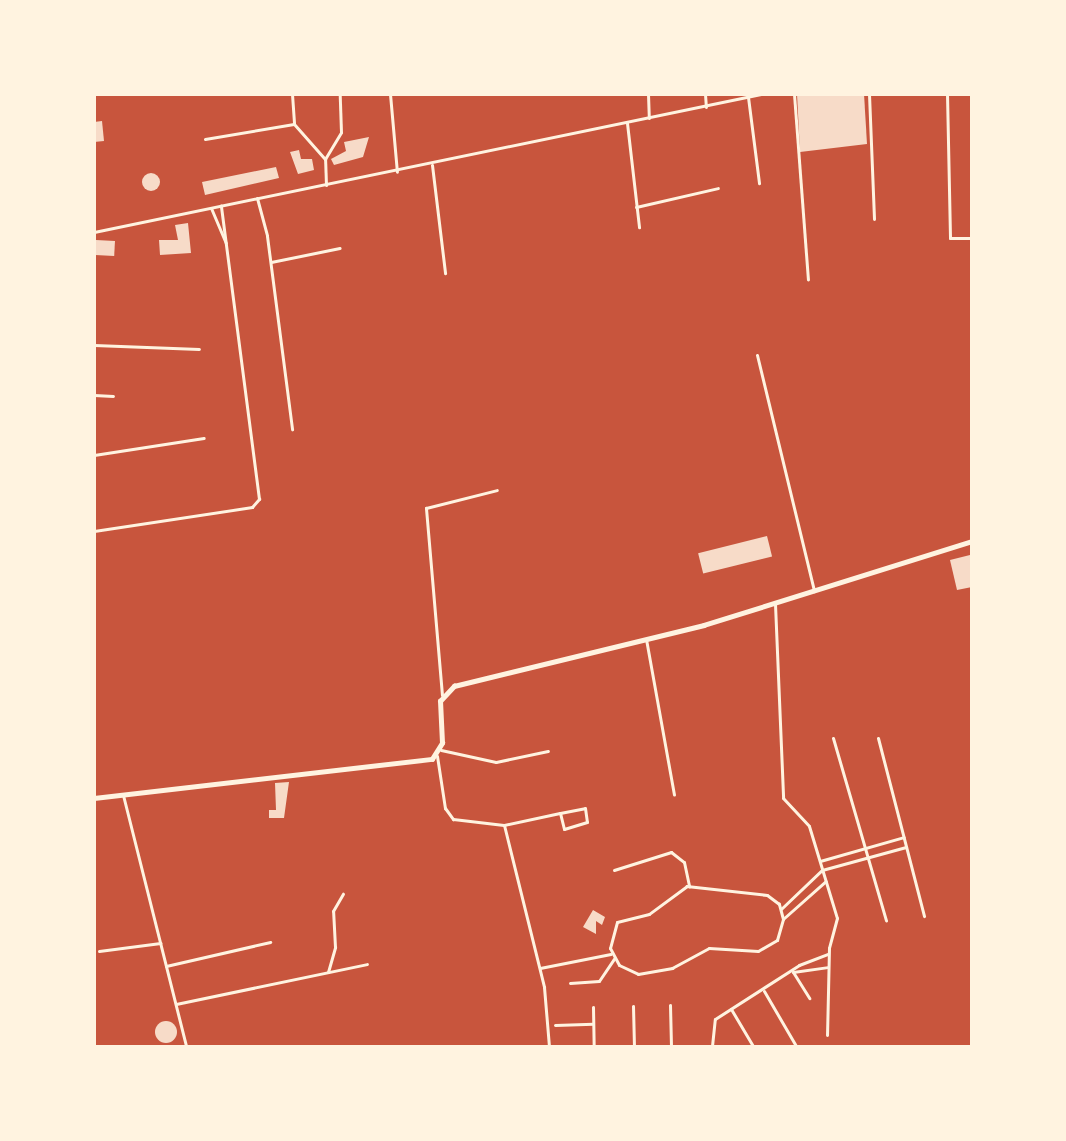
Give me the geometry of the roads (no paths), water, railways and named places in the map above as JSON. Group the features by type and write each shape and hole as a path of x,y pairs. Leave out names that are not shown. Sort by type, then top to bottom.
{"main road":[{"path":"94,798 437,756 441,750 442,695 463,683 646,639 775,604 972,541"}],"street":[{"path":"291,94 294,124 325,159 326,185"},
{"path":"325,159 340,140 340,94"},
{"path":"390,94 396,172"},
{"path":"648,94 649,118"},
{"path":"705,94 706,106"},
{"path":"735,94 735,100"},
{"path":"94,232 432,165 761,94"},
{"path":"794,94 808,279"},
{"path":"869,94 874,219"},
{"path":"947,94 950,238 972,238"},
{"path":"748,97 759,183"},
{"path":"627,123 639,227"},
{"path":"205,139 294,124"},
{"path":"432,165 445,273"},
{"path":"636,207 718,188"},
{"path":"257,198 270,262 292,429"},
{"path":"94,531 252,507 260,494 221,206"},
{"path":"211,208 226,243"},
{"path":"270,262 340,248"},
{"path":"94,345 199,349"},
{"path":"756,355 814,591"},
{"path":"94,395 113,396"},
{"path":"94,455 204,438"},
{"path":"442,695 426,508 497,490"},
{"path":"775,604 783,798 809,826 837,918 828,954 827,1035"},
{"path":"646,639 674,794"},
{"path":"833,738 886,920"},
{"path":"878,738 924,916"},
{"path":"441,750 489,762 548,751"},
{"path":"437,756 448,815 461,822 504,825 560,813 585,808 587,822 564,829 560,813"},
{"path":"123,794 186,1047"},
{"path":"504,825 540,968 549,1047"},
{"path":"820,861 904,837"},
{"path":"781,909 822,870 906,847"},
{"path":"614,870 671,852 684,862 689,886"},
{"path":"783,919 826,881"},
{"path":"689,886 762,893 781,909 783,919 777,940 758,951 709,948 652,973 630,972 614,959 611,954 610,935 617,922 649,914 689,886"},
{"path":"328,972 335,946 333,911 343,894"},
{"path":"166,966 270,942"},
{"path":"99,951 160,943"},
{"path":"540,968 567,959 611,954"},
{"path":"712,1047 715,1019 793,972 828,954"},
{"path":"570,983 599,981 614,959"},
{"path":"176,1004 367,964"},
{"path":"793,972 828,967"},
{"path":"793,972 808,998"},
{"path":"764,991 796,1047"},
{"path":"670,1005 671,1047"},
{"path":"633,1006 634,1047"},
{"path":"593,1007 594,1047"},
{"path":"731,1009 753,1047"},
{"path":"555,1025 594,1024"}]}
